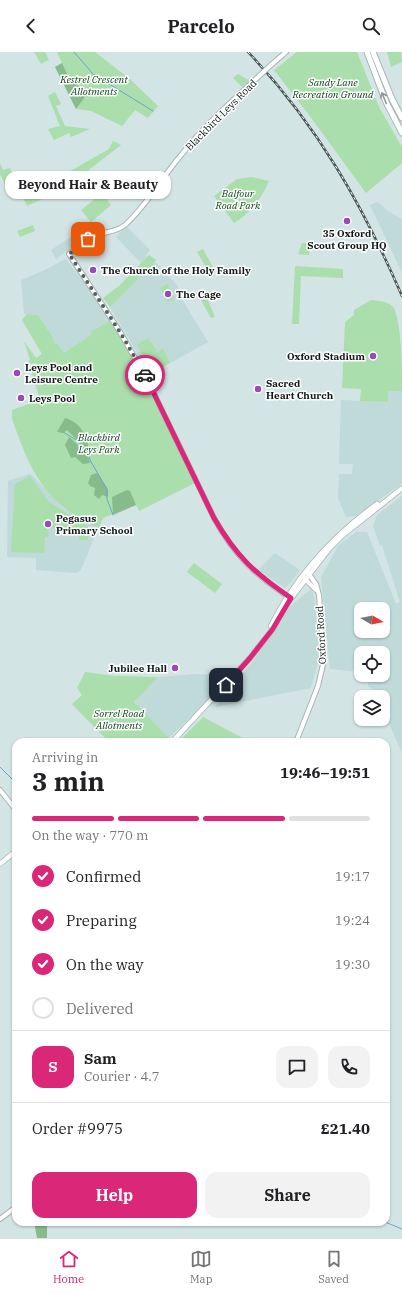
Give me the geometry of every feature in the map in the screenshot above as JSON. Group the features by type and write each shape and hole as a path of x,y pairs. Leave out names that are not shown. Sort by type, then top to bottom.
{"highway":[{"path":"366,52 386,102 402,132"},
{"path":"373,52 392,100 402,118"}],"main road":[{"path":"176,738 198,716 257,649 289,597 329,549 339,539 401,489"},
{"path":"0,864 12,854"},
{"path":"0,864 12,857"}],"street":[{"name":"Blackbird Leys Road","path":"286,52 218,115 192,142 169,170 152,195 126,224 117,230 94,236 69,254 120,332 147,379 222,533 244,562 289,597"},
{"name":"Oxford Road","path":"298,738 322,675 323,648 319,595 318,588 308,573"},
{"name":"Oxford Road","path":"304,578 312,584 319,595"},
{"path":"0,790 12,805"},
{"path":"0,1219 12,1210"}],"shaded area":[{"path":"378,202 388,211 402,219 402,273 370,205"},
{"path":"89,225 93,231 56,259 51,250"},
{"path":"126,226 150,250 146,256 147,257 141,263 116,237"},
{"path":"65,259 82,280 109,321 92,331 92,335 64,353 57,343 55,344 52,340 54,339 38,315 24,314 21,280 47,269"},
{"path":"155,262 177,285 183,301 208,342 154,372 147,359 142,361 110,307"},
{"path":"388,391 402,391 402,484 355,516 346,517 338,498 339,474 352,474 353,464 339,464 341,400 388,402"},
{"name":"Pegasus Primary School","path":"29,474 32,475 63,508 98,527 80,571 76,573 36,570 36,558 7,557 8,481"},
{"path":"402,496 402,753 390,726 390,690 374,690 368,686 368,682 390,682 390,646 354,646 354,671 330,669 321,577 338,546 356,532 367,532 396,604 400,602 382,545 380,546 373,526 377,515"},
{"path":"275,553 300,570 285,588 258,570"},
{"path":"311,589 314,596 319,646 318,662 311,688 215,707 253,661 287,609"},
{"path":"195,674 214,675 215,678 229,677 169,738 134,702 158,677"}],"green space":[{"path":"34,52 45,52 49,60 41,64"},
{"name":"Kestrel Crescent Allotments","path":"57,52 95,52 131,80 158,106 148,118 135,110 122,126 91,111 76,109 55,67 62,63"},
{"name":"Sandy Lane Recreation Ground","path":"297,52 357,52 379,107 402,147 402,163 366,193 274,70"},
{"path":"387,52 401,52 402,62 391,67"},
{"path":"62,63 68,76 87,94 76,109 55,67"},
{"path":"238,74 250,81 242,87 233,78"},
{"path":"55,92 61,104 56,106 65,126 90,129 71,137 69,133 54,140 48,129 60,126 48,96"},
{"path":"113,141 121,145 64,189 27,206 22,196 59,181 58,178 109,149"},
{"path":"0,163 3,170 10,168 17,186 12,188 9,183 5,185 0,174"},
{"name":"Balfour Road Park","path":"252,177 269,181 263,194 255,205 246,215 234,223 214,196 237,179"},
{"path":"108,189 113,194 107,200 111,205 91,222 81,210"},
{"path":"33,225 35,231 20,237 17,231"},
{"path":"302,243 310,243 309,255 298,254"},
{"path":"203,249 213,267 207,269 197,252"},
{"path":"149,255 156,260 153,264 157,268 151,277 148,269 110,307 103,298 119,286"},
{"path":"295,266 343,269 343,278 301,276 299,324 292,324"},
{"name":"The Cage","path":"167,284 175,298 168,302 160,288"},
{"path":"207,298 215,317 211,318 201,300"},
{"name":"Oxford Stadium","path":"371,300 384,302 392,306 397,316 399,326 402,391 388,391 388,402 360,401 361,389 342,388 345,322 354,315 354,310"},
{"name":"Blackbird Leys Park","path":"27,314 38,315 54,339 55,344 57,343 64,353 91,335 92,331 109,321 123,339 157,399 197,482 139,511 136,505 103,518 99,528 80,519 52,497 33,470 12,419 12,410 40,400 31,370 37,366 36,363 29,364 28,361 30,360 24,341 36,358 42,354 22,320"},
{"path":"148,338 157,351 154,354 163,349 170,363 154,372 137,345"},
{"path":"65,418 75,423 82,430 87,440 89,452 67,430 63,433 57,432"},
{"path":"69,437 87,453 90,463 83,464 75,457 71,458 65,445"},
{"path":"97,473 108,490 108,497 102,495 99,499 94,495 95,488 90,486 88,483 91,475"},
{"path":"30,476 49,502 88,527 88,540 79,540 79,529 49,528 48,537 45,537 44,553 11,552 15,484"},
{"path":"127,490 130,491 136,505 113,515 112,497"},
{"path":"194,563 222,584 215,593 187,572"},
{"name":"Sorrel Road Allotments","path":"85,672 115,676 158,677 134,702 169,738 105,738 72,704 82,695 77,688"},
{"path":"203,717 242,738 182,738"},
{"path":"35,1226 47,1226 47,1238 37,1238"}],"waterway":[{"path":"74,52 93,74 153,111"},
{"path":"63,432 78,441 87,452 91,462 107,489 107,499 113,515"},
{"path":"0,767 12,779"},
{"path":"390,1224 402,1229"}],"railway":[{"path":"248,52 296,108 336,167 371,229 402,296"}],"way so far":[{"path":"88,239 69,254 120,332 145,375"}],"place":[{"name":"35 Oxford Scout Group HQ","path":"347,221"},
{"name":"Beyond Hair & Beauty","path":"88,239"},
{"name":"The Church of the Holy Family","path":"93,270"},
{"name":"The Cage","path":"168,294"},
{"name":"Oxford Stadium","path":"373,356"},
{"name":"Leys Pool and Leisure Centre","path":"17,373"},
{"name":"Sacred Heart Church","path":"258,389"},
{"name":"Leys Pool","path":"21,398"},
{"name":"Pegasus Primary School","path":"48,524"},
{"name":"Jubilee Hall","path":"175,668"}],"route":[{"path":"145,375 203,496 226,539 244,562 261,578 291,598 272,630 226,685"}]}
